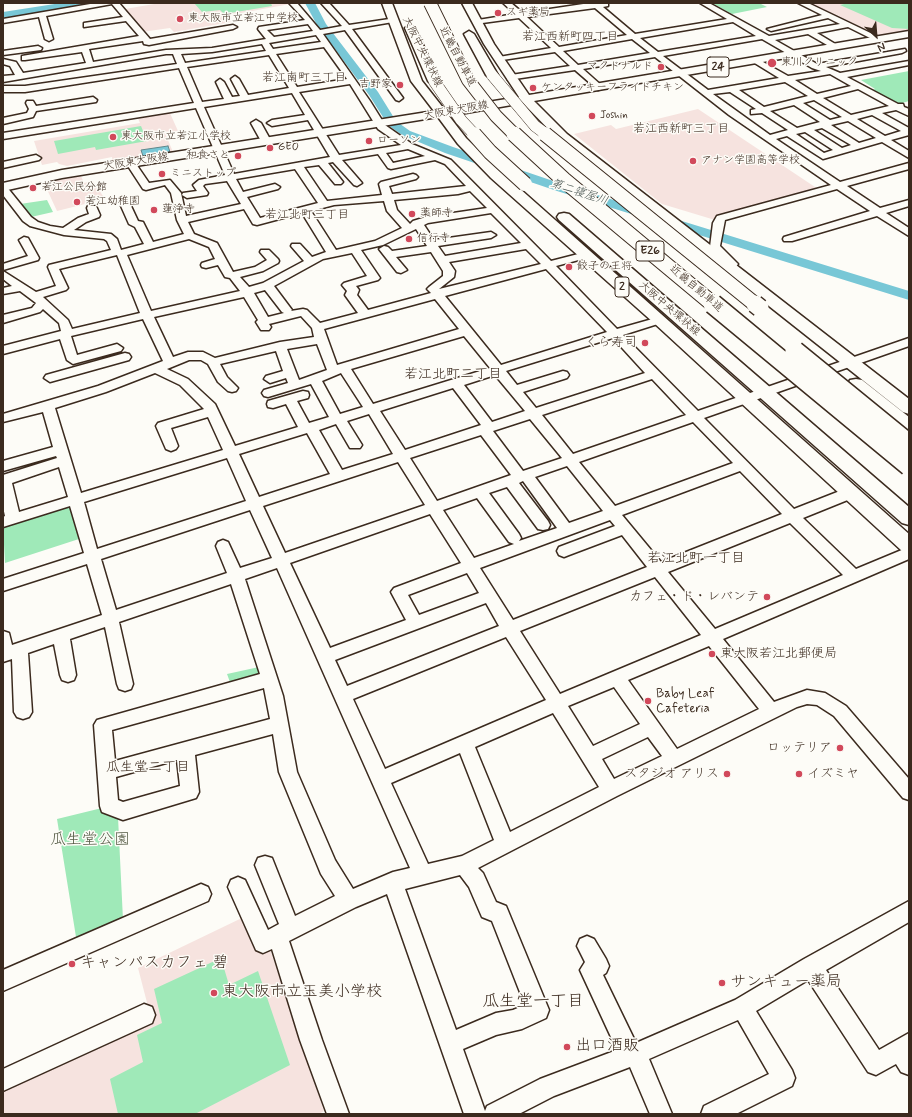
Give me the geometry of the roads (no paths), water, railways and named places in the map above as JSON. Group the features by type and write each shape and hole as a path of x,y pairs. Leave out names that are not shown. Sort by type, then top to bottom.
{"highway":[{"name":"近畿自動車道","path":"430,3 468,80 496,116 513,134 564,180 909,466"},
{"name":"近畿自動車道","path":"443,3 481,78 527,131 579,177 762,325"},
{"path":"781,340 909,444"}],"main road":[{"name":"2","path":"387,3 417,81 462,142 496,175 660,320 909,546"},
{"path":"456,3 489,44 526,99 563,137 906,406"},
{"path":"470,3 489,44"},
{"name":"大阪中央環状線","path":"404,16 434,81 461,120 490,152 888,499 909,519"},
{"path":"464,23 477,50 492,75 535,126 909,426"},
{"name":"大阪東大阪線","path":"3,187 62,174 381,124 909,34"},
{"path":"589,258 665,314 703,338"}],"street":[{"path":"3,21 108,3"},
{"path":"115,3 128,18 130,31"},
{"path":"293,3 310,21 381,124 409,146 448,162 793,517 854,577"},
{"path":"325,3 347,27 399,98"},
{"path":"507,3 598,87"},
{"path":"478,22 610,3"},
{"path":"704,3 793,54 909,113"},
{"path":"802,3 827,16 881,39 907,55"},
{"path":"595,4 634,37 706,93 768,138 909,233"},
{"path":"91,32 83,18 122,11"},
{"path":"42,14 49,39"},
{"path":"511,78 656,54 758,34 827,16"},
{"path":"87,25 128,18"},
{"path":"3,79 166,52 212,50 393,20"},
{"path":"499,59 734,20"},
{"path":"310,21 262,29 268,41 271,52 336,159 357,183"},
{"path":"734,31 758,34 809,32 847,25"},
{"path":"113,38 145,40 235,29 250,44"},
{"path":"3,53 42,49 85,49 85,47 94,46 130,31"},
{"path":"130,31 166,52"},
{"path":"809,32 834,47"},
{"path":"3,89 25,89 326,44"},
{"path":"25,58 42,49"},
{"path":"85,49 88,80 96,111"},
{"path":"176,52 230,177 240,196 257,222 324,204 458,191 473,187"},
{"path":"817,66 862,58 907,55"},
{"path":"706,93 784,79 878,68 907,55"},
{"path":"862,58 878,68"},
{"path":"756,60 784,79 909,155"},
{"path":"3,61 13,64 20,76"},
{"path":"235,79 245,98"},
{"path":"3,136 96,111 200,105 352,81"},
{"path":"220,82 229,100"},
{"path":"758,111 857,87"},
{"path":"730,88 758,111 792,132 823,156 909,132"},
{"path":"25,89 33,110"},
{"path":"767,101 805,92"},
{"path":"796,102 841,136 858,146"},
{"path":"3,121 30,115 33,110 60,105 96,111"},
{"path":"60,105 63,115"},
{"path":"768,138 897,106 909,105"},
{"path":"873,112 909,132"},
{"path":"890,122 909,116"},
{"path":"272,123 311,117"},
{"path":"256,123 266,141"},
{"path":"805,128 840,151"},
{"path":"841,136 867,129"},
{"path":"896,147 909,144"},
{"path":"187,195 203,193 198,185 202,182 409,146"},
{"path":"380,151 392,166 435,157"},
{"path":"3,158 35,155 3,165"},
{"path":"322,162 338,182"},
{"path":"131,163 146,187 167,182 176,193 182,220 190,236"},
{"path":"298,166 324,204"},
{"path":"730,267 733,264 715,247 717,227 721,218 909,166"},
{"path":"413,177 384,184 392,211 412,226 432,246 443,260 450,274 433,289 772,712"},
{"path":"3,187 34,224 64,232 107,236 112,239 168,362"},
{"path":"240,196 275,188"},
{"path":"788,239 909,203"},
{"path":"3,208 16,204"},
{"path":"126,206 134,224 139,224 150,246"},
{"path":"182,220 246,206"},
{"path":"64,232 82,220 95,215 92,208"},
{"path":"3,350 66,333 235,296 267,285 284,277 310,261 380,243 412,226 436,218 466,215 494,209"},
{"path":"305,210 333,254"},
{"path":"389,255 486,236 466,215"},
{"path":"3,320 36,310 39,299 62,288 53,267 190,236 213,244 229,275 233,275 247,292 265,325 303,312 318,327 322,340 339,370 371,409 488,596 558,703 611,790"},
{"path":"3,267 34,258 24,240"},
{"path":"380,243 401,270"},
{"path":"443,260 529,245"},
{"path":"296,246 310,261"},
{"path":"355,249 374,278 348,285 352,290 351,294 365,314"},
{"path":"233,275 263,267 274,261 265,252"},
{"path":"318,327 549,265 589,258"},
{"path":"206,265 222,261"},
{"path":"263,267 284,277"},
{"path":"3,274 39,299 64,322 73,360 121,352 74,371 50,378"},
{"path":"267,285 286,310"},
{"path":"3,291 22,287"},
{"path":"63,455 4,481 8,521 660,320"},
{"path":"290,399 270,399 296,385 339,370 471,335"},
{"path":"214,362 280,346 322,340"},
{"path":"10,653 111,620 909,342"},
{"path":"280,346 296,385 290,399"},
{"path":"421,356 433,346"},
{"path":"3,418 48,406 157,369 168,362 196,355 204,356 214,362 222,379 232,388"},
{"path":"515,390 565,377 546,356"},
{"path":"157,369 184,382 198,393 212,411 230,453 343,695 423,876"},
{"path":"74,371 84,394"},
{"path":"3,585 654,374"},
{"path":"270,379 296,385"},
{"path":"315,379 355,445"},
{"path":"456,383 519,478 543,525"},
{"path":"290,399 338,476"},
{"path":"48,406 111,620 125,684"},
{"path":"171,446 163,426 212,411"},
{"path":"3,466 63,455"},
{"path":"415,623 398,592 742,464"},
{"path":"519,478 566,530"},
{"path":"480,491 514,538"},
{"path":"343,695 850,493"},
{"path":"564,551 624,528"},
{"path":"223,546 236,576 275,696 290,777 328,867 349,900"},
{"path":"380,779 909,553"},
{"path":"325,657 488,596"},
{"path":"61,636 68,675"},
{"path":"3,638 10,653 23,712"},
{"path":"617,678 674,759"},
{"path":"185,750 190,792 123,811 109,806 103,725 269,679"},
{"path":"238,887 263,943 349,900 393,882 464,865 674,759 793,701 807,697 819,698 831,704 909,792"},
{"path":"106,772 280,724"},
{"path":"590,756 652,727"},
{"path":"464,743 505,844"},
{"path":"265,864 311,1040 338,1114"},
{"path":"450,1043 496,1024 514,1021 538,1010 499,913 489,910 476,880 464,865"},
{"path":"393,882 475,1114"},
{"path":"3,981 201,894"},
{"path":"495,1114 548,1087 634,1055 742,1007 909,911"},
{"path":"587,946 599,966 590,970 634,1055 661,1114"},
{"path":"811,966 876,1064 906,1052"},
{"path":"712,1114 784,1078 742,1007"},
{"path":"3,1080 144,1015"}],"water":[{"path":"168,146 170,152 143,156 141,150"}],"waterway":[{"name":"第二寝屋川","path":"3,15 79,3"},
{"name":"第二寝屋川","path":"310,3 322,25 374,94 392,123 406,133 449,150 561,188 909,296"}],"place":[{"name":"スギ薬局","path":"498,13"},
{"name":"東大阪市立若江中学校","path":"180,19"},
{"name":"東川クリニック","path":"772,63"},
{"name":"マクドナルド","path":"661,67"},
{"name":"吉野家","path":"400,85"},
{"name":"ケンタッキーフライドチキン","path":"533,88"},
{"name":"Joshin","path":"592,116"},
{"name":"東大阪市立若江小学校","path":"113,137"},
{"name":"ローソン","path":"369,141"},
{"name":"GEO","path":"270,148"},
{"name":"和食さと","path":"238,156"},
{"name":"アナン学園高等学校","path":"693,161"},
{"name":"ミニストップ","path":"162,174"},
{"name":"若江公民分館","path":"33,188"},
{"name":"若江幼稚園","path":"77,202"},
{"name":"蓮浄寺","path":"154,210"},
{"name":"薬師寺","path":"412,214"},
{"name":"信行寺","path":"409,239"},
{"name":"餃子の王将","path":"569,267"},
{"name":"くら寿司","path":"645,343"},
{"name":"カフェ・ド・レバンテ","path":"767,597"},
{"name":"東大阪若江北郵便局","path":"712,654"},
{"name":"Baby Leaf Cafeteria","path":"648,701"},
{"name":"ロッテリア","path":"840,748"},
{"name":"スタジオ アリス","path":"727,774"},
{"name":"イズミヤ","path":"799,774"},
{"name":"キャンパスカフェ 碧","path":"72,964"},
{"name":"サンキュー薬局","path":"722,983"},
{"name":"東大阪市立玉美小学校","path":"214,993"},
{"name":"出口酒販","path":"567,1047"}],"district":[{"name":"若江西新町四丁目","path":"570,37"},
{"name":"若江南町三丁目","path":"304,78"},
{"name":"若江西新町三丁目","path":"681,129"},
{"name":"若江北町三丁目","path":"307,215"},
{"name":"若江北町二丁目","path":"453,375"},
{"name":"若江北町一丁目","path":"696,559"},
{"name":"瓜生堂二丁目","path":"148,768"},
{"name":"瓜生堂一丁目","path":"533,1002"}],"park label":[{"name":"瓜生堂公園","path":"90,841"}]}
